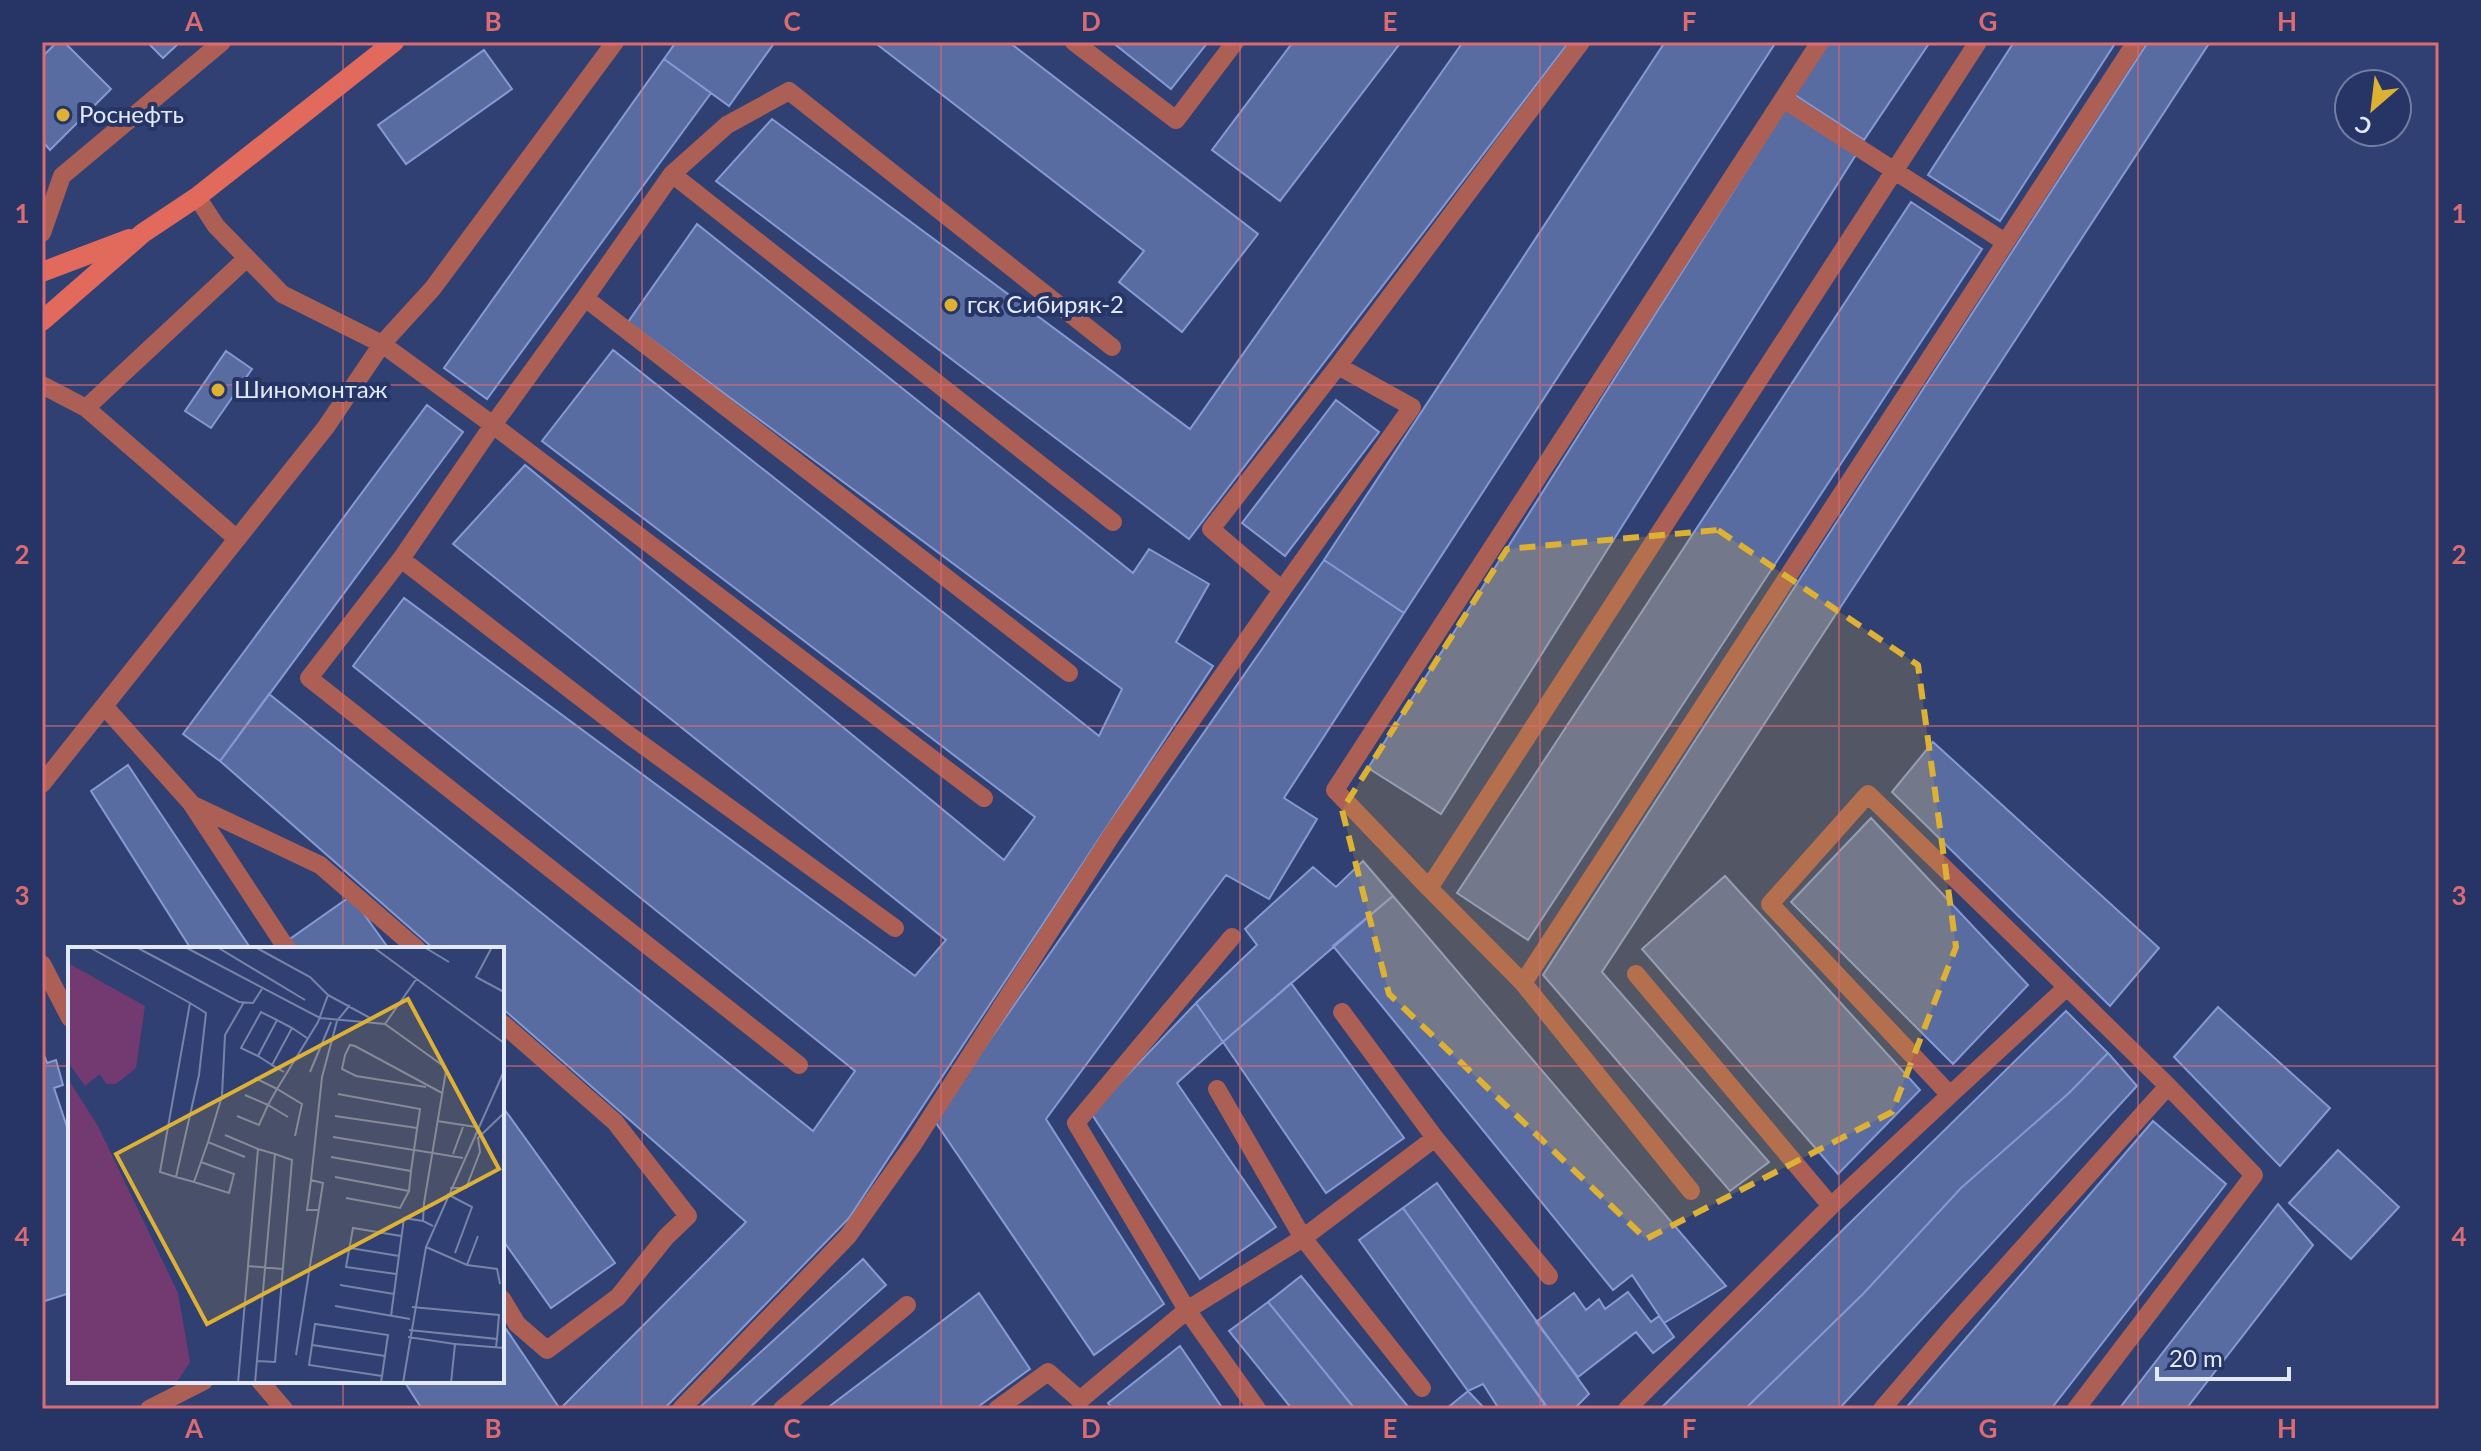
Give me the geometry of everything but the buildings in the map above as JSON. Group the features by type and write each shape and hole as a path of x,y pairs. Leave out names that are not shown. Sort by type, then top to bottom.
{"street":[{"path":"42,321 143,233 197,197 387,44"},
{"path":"42,272 143,233"}],"lane":[{"path":"42,233 62,176 222,42"},
{"path":"42,784 326,427 382,344 433,288 615,42"},
{"path":"1074,42 1176,120 1235,42"},
{"path":"1282,590 1211,529 1338,366 1581,42"},
{"path":"1691,1191 1523,983 1335,790 1820,42"},
{"path":"1429,888 1978,42"},
{"path":"1523,983 2136,42"},
{"path":"799,1065 309,678 401,559 672,174 727,125 789,91 1112,347"},
{"path":"1783,99 2005,242"},
{"path":"672,174 1113,522"},
{"path":"197,197 216,226 282,294 382,344 984,798"},
{"path":"86,408 247,258"},
{"path":"585,298 1069,673"},
{"path":"681,1409 848,1236 914,1143 1113,833 1412,407 1338,366"},
{"path":"42,385 86,408 236,538"},
{"path":"401,559 629,735 895,928"},
{"path":"105,707 191,803 286,947"},
{"path":"1950,1095 1770,904 1868,794 2168,1086 2254,1175 2076,1409"},
{"path":"191,803 320,865 415,947"},
{"path":"1232,937 1076,1123 1187,1310 1257,1409"},
{"path":"42,964 68,1014"},
{"path":"1636,974 1831,1206"},
{"path":"1627,1409 1831,1206 2067,987"},
{"path":"1342,1012 1435,1138 1549,1276"},
{"path":"504,1025 615,1122 688,1216 666,1237 618,1297 547,1350 517,1324 504,1302"},
{"path":"1882,1409 2168,1086"},
{"path":"1217,1089 1303,1238 1422,1388"},
{"path":"997,1409 1048,1372 1083,1404 1187,1310 1303,1238 1435,1138"},
{"path":"782,1409 907,1305"},
{"path":"149,1409 200,1383"},
{"path":"262,1383 284,1409"}],"highlighted area":[{"path":"1718,530 1918,665 1956,947 1892,1112 1646,1239 1389,994 1342,810 1507,549"}],"place":[{"name":"Роснефть","path":"63,115"},
{"name":"гск Сибиряк-2","path":"951,305"},
{"name":"Шиномонтаж","path":"218,390"}]}
